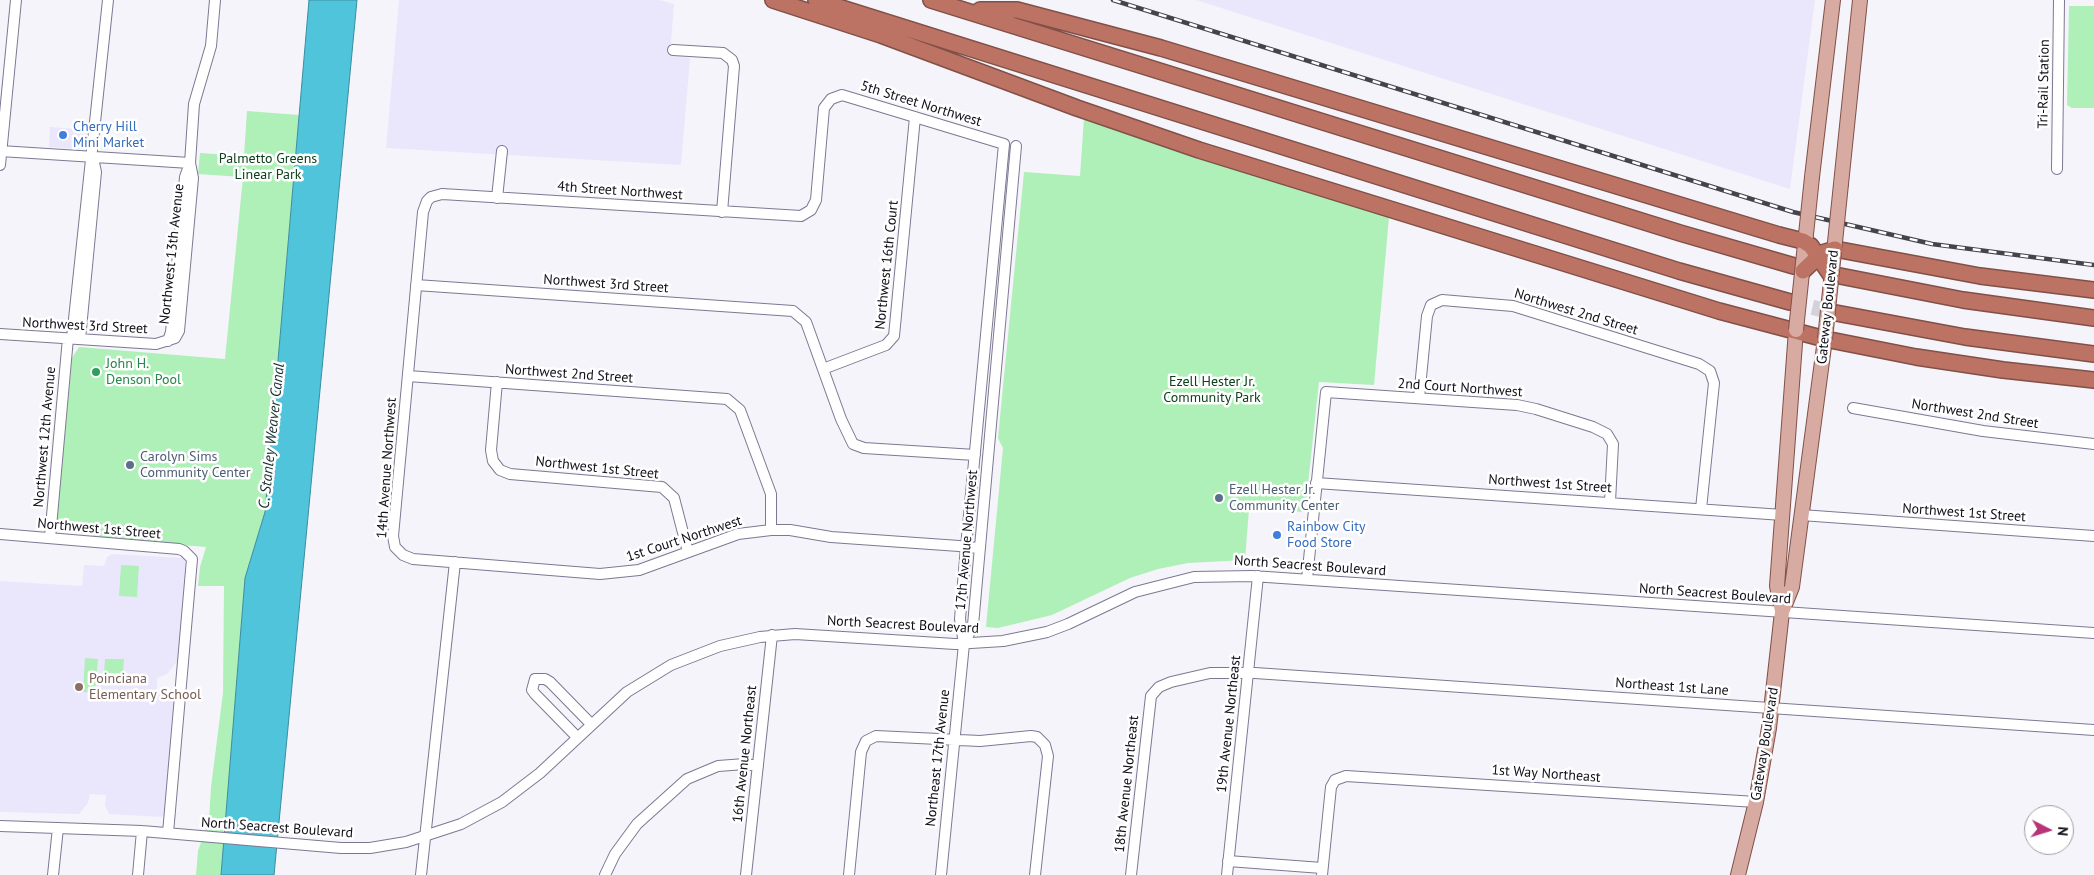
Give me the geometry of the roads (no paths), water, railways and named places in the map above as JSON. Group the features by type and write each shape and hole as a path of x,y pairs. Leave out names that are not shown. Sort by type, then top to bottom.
{"highway":[{"path":"773,0 874,32 1084,110 1216,155 1689,302 1825,338 1974,366 2094,380"},
{"path":"816,0 1679,271 1790,302"},
{"path":"931,0 1798,268 1819,256 1839,249 1972,274 2094,290"},
{"path":"963,10 1017,10 1161,48 1806,242 1836,276 1963,300 2094,318"},
{"path":"1836,312 1955,336 2094,354"}],"main road":[{"name":"Gateway Boulevard","path":"1782,612 1777,586 1796,330 1798,268 1806,242 1833,0"},
{"name":"Gateway Boulevard","path":"1738,875 1756,802 1772,708 1782,612 1792,587 1825,338 1836,276 1839,249 1841,184 1860,0"}],"street":[{"path":"0,165 16,0"},
{"name":"Northwest 12th Avenue","path":"50,538 88,215 96,172 93,158 108,0"},
{"name":"Northwest 13th Avenue","path":"167,342 171,332 184,230 185,177 190,163 194,104 211,46 215,0"},
{"name":"Tri-Rail Station","path":"2057,168 2058,0"},
{"path":"673,50 723,53 728,56 734,66 722,212"},
{"name":"5th Street Northwest","path":"811,210 816,200 824,108 836,96 847,96 1004,144"},
{"name":"Northwest 16th Court","path":"823,369 886,345 894,336 915,117"},
{"name":"17th Avenue Northwest","path":"964,644 960,619 1004,144"},
{"name":"17th Avenue Northwest","path":"964,644 973,625 1016,146"},
{"path":"1,151 190,163"},
{"path":"496,198 502,151"},
{"name":"4th Street Northwest","path":"427,201 436,195 442,194 796,216 807,214 811,210"},
{"name":"14th Avenue Northwest","path":"427,201 423,212 393,542 398,552 408,558 455,562"},
{"name":"Northwest 3rd Street","path":"416,285 794,311 806,322 823,369"},
{"name":"Northwest 2nd Street","path":"1418,398 1426,316 1431,305 1442,300 1451,299 1513,306 1698,364 1710,372 1714,383 1701,509"},
{"name":"Northwest 3rd Street","path":"0,334 156,344 167,342"},
{"path":"823,369 849,439 858,447 975,455"},
{"name":"Northwest 2nd Street","path":"408,376 727,399 740,410 771,494 771,530"},
{"name":"Northwest 1st Street","path":"497,382 491,450 493,461 500,470 510,474 662,488 674,498 688,552"},
{"name":"2nd Court Northwest","path":"1316,483 1326,392 1526,407 1602,431 1607,434 1613,444 1610,502"},
{"name":"Northwest 2nd Street","path":"1853,408 1983,431 2094,444"},
{"path":"1307,580 1316,483"},
{"name":"Northwest 1st Street","path":"1316,483 1783,515"},
{"name":"Northwest 1st Street","path":"1801,515 2094,536"},
{"name":"1st Court Northwest","path":"455,562 600,574 639,570 738,534 771,530 980,548"},
{"name":"Northwest 1st Street","path":"0,534 82,540 105,545 179,550 184,551 192,558 168,833"},
{"path":"421,875 455,562"},
{"name":"North Seacrest Boulevard","path":"0,826 142,831 280,844 370,848 425,837 461,824 502,802 540,773 626,692 671,665 720,646 772,636 819,634 964,644 1003,641 1047,632 1135,592 1172,581 1217,575 1258,576 2094,633"},
{"name":"19th Avenue Northeast","path":"1227,875 1258,576"},
{"name":"16th Avenue Northeast","path":"746,875 772,636"},
{"name":"Northeast 17th Avenue","path":"941,875 964,644"},
{"name":"Northeast 1st Lane","path":"1151,696 1159,687 1190,676 1210,673 1248,673 2094,730"},
{"path":"577,738 532,690 535,679 545,679 550,682 590,724"},
{"name":"18th Avenue Northeast","path":"1131,875 1151,696"},
{"path":"849,875 861,752 866,741 876,736 954,740 1037,737 1045,745 1048,756 1035,875"},
{"path":"605,875 625,838 686,779 718,766 731,764 758,766"},
{"name":"1st Way Northeast","path":"1322,872 1331,787 1335,780 1346,776 1756,802"},
{"path":"53,875 58,828"},
{"path":"138,875 142,831"},
{"path":"1228,861 1322,872"}],"water":[{"name":"C. Stanley Weaver Canal","path":"309,0 357,0 274,875 221,875 245,578 265,512"}],"tunnel":[{"path":"1790,302 1836,313"}],"railway":[{"path":"1113,0 1793,212 1932,244 2094,265"}],"place":[{"name":"Cherry Hill Mini Market","path":"63,135"},
{"name":"John H. Denson Pool","path":"96,372"},
{"name":"Carolyn Sims Community Center","path":"130,465"},
{"name":"Ezell Hester Jr. Community Center","path":"1219,498"},
{"name":"Rainbow City Food Store","path":"1277,535"},
{"name":"Poinciana Elementary School","path":"79,687"}],"park label":[{"name":"Palmetto Greens Linear Park","path":"268,168"},
{"name":"Ezell Hester Jr. Community Park","path":"1212,390"}]}
